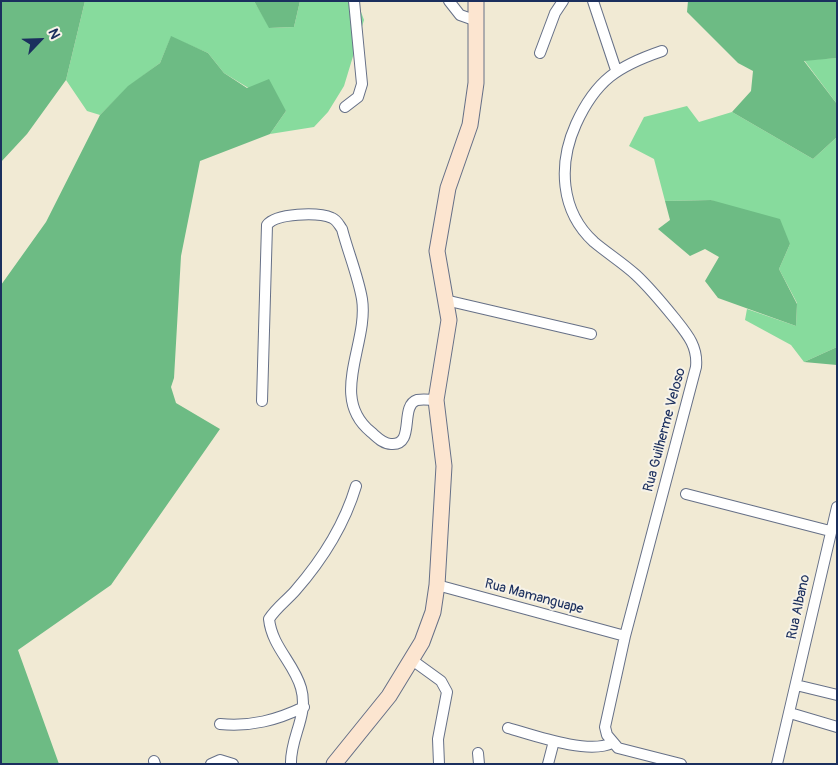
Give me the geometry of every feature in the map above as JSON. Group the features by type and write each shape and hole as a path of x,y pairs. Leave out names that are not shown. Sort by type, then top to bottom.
{"street":[{"path":"345,107 358,97 362,84 354,1"},
{"path":"450,1 460,15 477,20"},
{"path":"334,764 389,696 422,642 432,612 437,585 444,466 436,400 449,320 437,251 448,188 470,125 476,83 476,1"},
{"path":"540,53 555,12 563,1"},
{"path":"593,1 616,70"},
{"name":"Rua Guilherme Veloso","path":"612,743 607,736 606,727 625,636 696,367 697,355 695,346 683,328 654,293 635,274 593,241 570,212 566,186 567,143 580,115 598,87 616,70 633,61 662,51"},
{"path":"262,401 267,225 278,217 301,215 331,217 337,221 342,229 362,300 359,338 350,384 350,396 367,429 383,442 392,444 400,441 405,435 412,403 418,400 436,400"},
{"path":"445,300 590,334"},
{"path":"291,764 293,748 304,707 301,688 276,646 270,630 269,619 311,573 330,546 342,524 356,486"},
{"path":"686,494 830,531"},
{"name":"Rua Albano","path":"776,764 790,713 837,507"},
{"name":"Rua Mamanguape","path":"437,585 625,636"},
{"path":"412,660 441,681 447,692 438,739 440,764"},
{"path":"796,686 837,695"},
{"path":"220,724 241,726 266,722 304,707"},
{"path":"790,713 837,728"},
{"path":"508,728 554,741 599,748 612,743 618,748 681,764"},
{"path":"548,764 554,741"},
{"path":"478,753 479,764"},
{"path":"211,764 220,760 233,764"}],"green space":[{"path":"1,1 85,1 66,80 27,134 1,162"},
{"path":"85,1 254,1 270,28 294,27 300,1 357,1 364,20 344,86 328,112 314,127 270,134 286,111 224,73 208,53 171,37 160,63 128,87 100,115 87,111 66,80"},
{"path":"254,1 300,1 294,27 269,28"},
{"path":"688,1 837,1 837,58 804,61 837,104 837,137 813,159 732,112 751,91 753,71 738,63 687,12"},
{"path":"171,36 208,53 224,73 247,88 269,79 286,111 270,134 200,161 181,256 174,378 171,387 176,403 220,429 111,585 18,650 59,764 1,764 1,285 46,222 100,115 128,86 160,63"},
{"path":"837,58 837,104 804,60"},
{"path":"687,106 699,122 732,112 813,159 837,137 837,347 804,362 791,345 745,320 747,309 796,326 797,303 779,269 790,244 711,200 665,201 654,159 629,146 644,117"},
{"path":"711,200 780,219 790,244 779,269 797,304 796,326 718,298 705,281 719,257 705,249 690,256 658,229 670,220 665,201"},
{"path":"837,347 837,365 804,362"}]}
